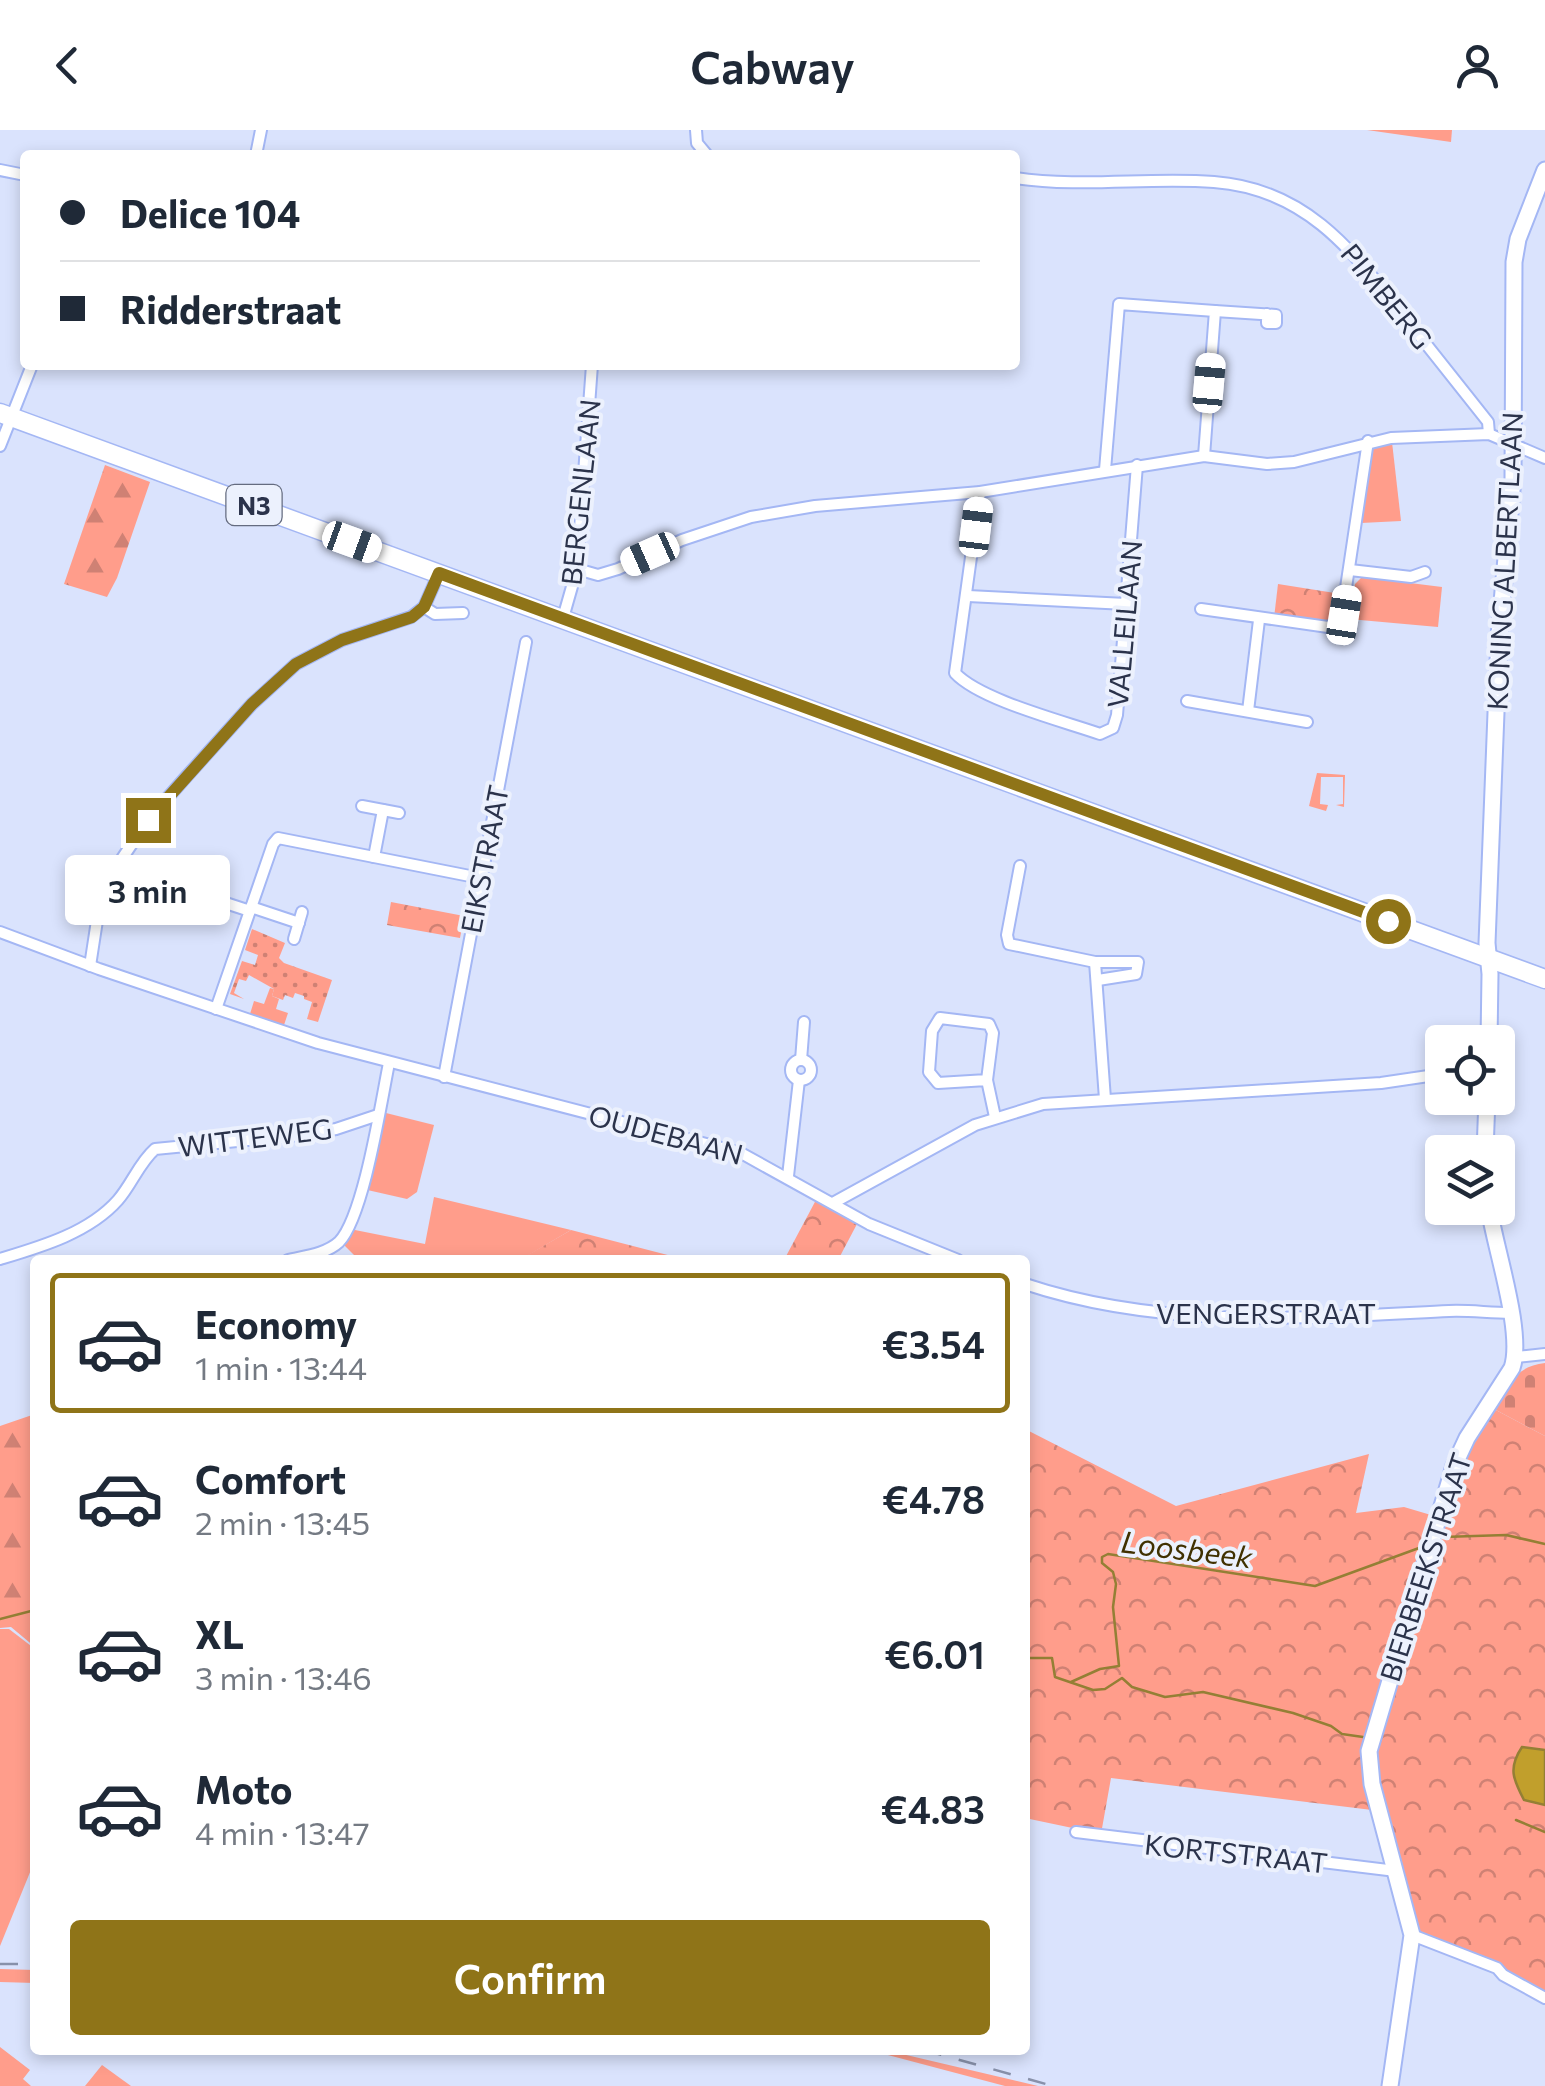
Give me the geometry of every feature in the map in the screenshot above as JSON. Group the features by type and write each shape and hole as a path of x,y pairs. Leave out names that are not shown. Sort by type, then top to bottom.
{"main road":[{"name":"N3","path":"7,415 1545,979"}],"street":[{"name":"KONING ALBERTLAAN","path":"1488,958 1496,690 1513,445 1516,248 1545,170"},
{"name":"PIMBERG","path":"1020,178 1092,184 1211,181 1245,187 1290,204 1313,217 1356,254 1488,422 1489,434"},
{"path":"1105,470 1119,304 1276,314 1276,323 1267,323 1267,314"},
{"path":"1204,456 1215,310"},
{"path":"0,446 7,415 30,370"},
{"name":"BERGENLAAN","path":"563,618 577,569 592,370"},
{"path":"577,569 598,575 618,569 682,540 751,516 814,506 980,492 1204,456 1267,464 1294,462 1392,438 1489,434 1545,458"},
{"path":"1200,610 1328,627 1341,621 1368,442"},
{"name":"VALLEILAAN","path":"980,492 955,673 963,682 989,694 1100,734 1114,728 1117,715 1137,465"},
{"path":"1350,570 1411,577 1425,572"},
{"path":"90,966 98,914 115,869 148,820 252,704 296,664 342,640 412,617 424,607 439,573"},
{"path":"968,596 1126,604"},
{"path":"424,607 435,614 463,613"},
{"path":"1248,711 1260,620"},
{"name":"EIKSTRAAT","path":"444,1077 526,642"},
{"path":"1187,701 1306,722"},
{"path":"362,806 399,813"},
{"path":"374,857 383,810"},
{"path":"216,1010 278,838 480,878"},
{"path":"1020,866 1007,935 1010,944 1096,962 1138,962 1136,974 1130,977 1098,980"},
{"path":"189,891 250,909 301,918 294,938"},
{"name":"OUDEBAAN","path":"0,932 216,1010 389,1063 727,1148 788,1176 833,1203"},
{"path":"1488,958 1489,1025"},
{"path":"1096,962 1106,1099"},
{"path":"987,1080 938,1083 929,1072 932,1031 940,1018 989,1024 993,1032 987,1080 996,1117"},
{"path":"788,1176 799,1080 792,1076 791,1069 800,1060 804,1022"},
{"path":"307,1255 329,1249 340,1240 358,1201 389,1063"},
{"path":"833,1203 974,1125 1043,1104 1381,1083 1425,1077"},
{"name":"WITTEWEG","path":"0,1260 42,1246 102,1215 117,1202 155,1150 299,1136 378,1115"},
{"path":"833,1203 884,1232 945,1255"},
{"path":"1492,1225 1516,1357 1545,1354"},
{"name":"VENGERSTRAAT","path":"1030,1285 1106,1306 1193,1318 1510,1313"},
{"name":"BIERBEEKSTRAAT","path":"1390,2086 1412,1935 1368,1766 1371,1740 1454,1466 1516,1357"},
{"name":"KORTSTRAAT","path":"1076,1832 1396,1871"},
{"path":"1412,1935 1497,1968 1502,1975 1545,1998"}],"green space":[{"path":"1367,130 1452,130 1451,142"},
{"path":"1392,442 1401,521 1361,523 1372,447"},
{"path":"105,465 150,482 107,597 64,584"},
{"path":"1362,577 1442,587 1438,627 1349,619 1355,584"},
{"path":"1278,584 1341,594 1338,616 1327,623 1274,618"},
{"path":"1317,773 1345,775 1344,807 1336,805 1343,804 1343,777 1321,777 1320,804 1328,805 1326,811 1309,806"},
{"path":"391,902 464,916 460,938 387,925"},
{"path":"252,929 285,943 279,958 284,963 332,980 318,1022 307,1019 312,1002 304,996 295,993 293,998 285,995 283,1000 272,996 274,989 249,975 246,981 239,979 234,993 244,999 230,994 242,961 255,965 258,955 245,950"},
{"path":"270,988 274,989 272,996 279,999 276,1009 288,1013 284,1025 250,1014 254,1001 264,1004"},
{"path":"382,1112 434,1125 417,1192 407,1199 363,1189"},
{"path":"434,1197 571,1230 528,1255 354,1255 343,1244 350,1229 425,1244"},
{"path":"816,1200 857,1224 841,1255 787,1255"},
{"path":"571,1230 668,1255 528,1255"},
{"path":"1545,1363 1545,1436 1494,1409 1519,1373"},
{"path":"1494,1409 1545,1436 1545,1994 1420,1935 1374,1757 1464,1452"},
{"path":"30,1416 30,1643 11,1627 0,1628 0,1426"},
{"path":"1030,1432 1176,1506 1369,1454 1356,1513 1404,1507 1431,1515 1361,1748 1362,1771 1372,1810 1111,1778 1101,1834 1030,1819"},
{"path":"0,1629 9,1629 30,1645 30,1872 0,1946"},
{"path":"0,1969 30,1970 30,1983 0,1982"},
{"path":"0,2047 30,2070 23,2079 31,2086 0,2086"},
{"path":"888,2055 906,2055 1038,2086 1005,2086"},
{"path":"102,2065 131,2086 85,2086"}],"shaded area":[{"path":"1522,1747 1545,1750 1545,1805 1524,1800 1517,1786 1514,1767"}],"waterway":[{"name":"Loosbeek","path":"1443,1537 1506,1535 1545,1544"},
{"name":"Loosbeek","path":"1071,1682 1100,1669 1119,1666 1113,1607 1116,1584 1113,1572 1102,1563 1102,1557 1108,1554 1315,1586 1419,1548"},
{"path":"0,1619 30,1611"},
{"path":"1030,1658 1052,1658 1055,1677 1093,1690 1105,1689 1122,1678 1132,1687 1165,1697 1203,1692 1293,1713 1331,1726 1342,1734 1363,1737"},
{"path":"1516,1820 1545,1832"}],"railway":[{"path":"0,1964 30,1964"},
{"path":"942,2055 1053,2086"}],"route":[{"path":"148,820 252,704 296,664 342,640 412,617 424,607 439,573 1388,921"}]}
